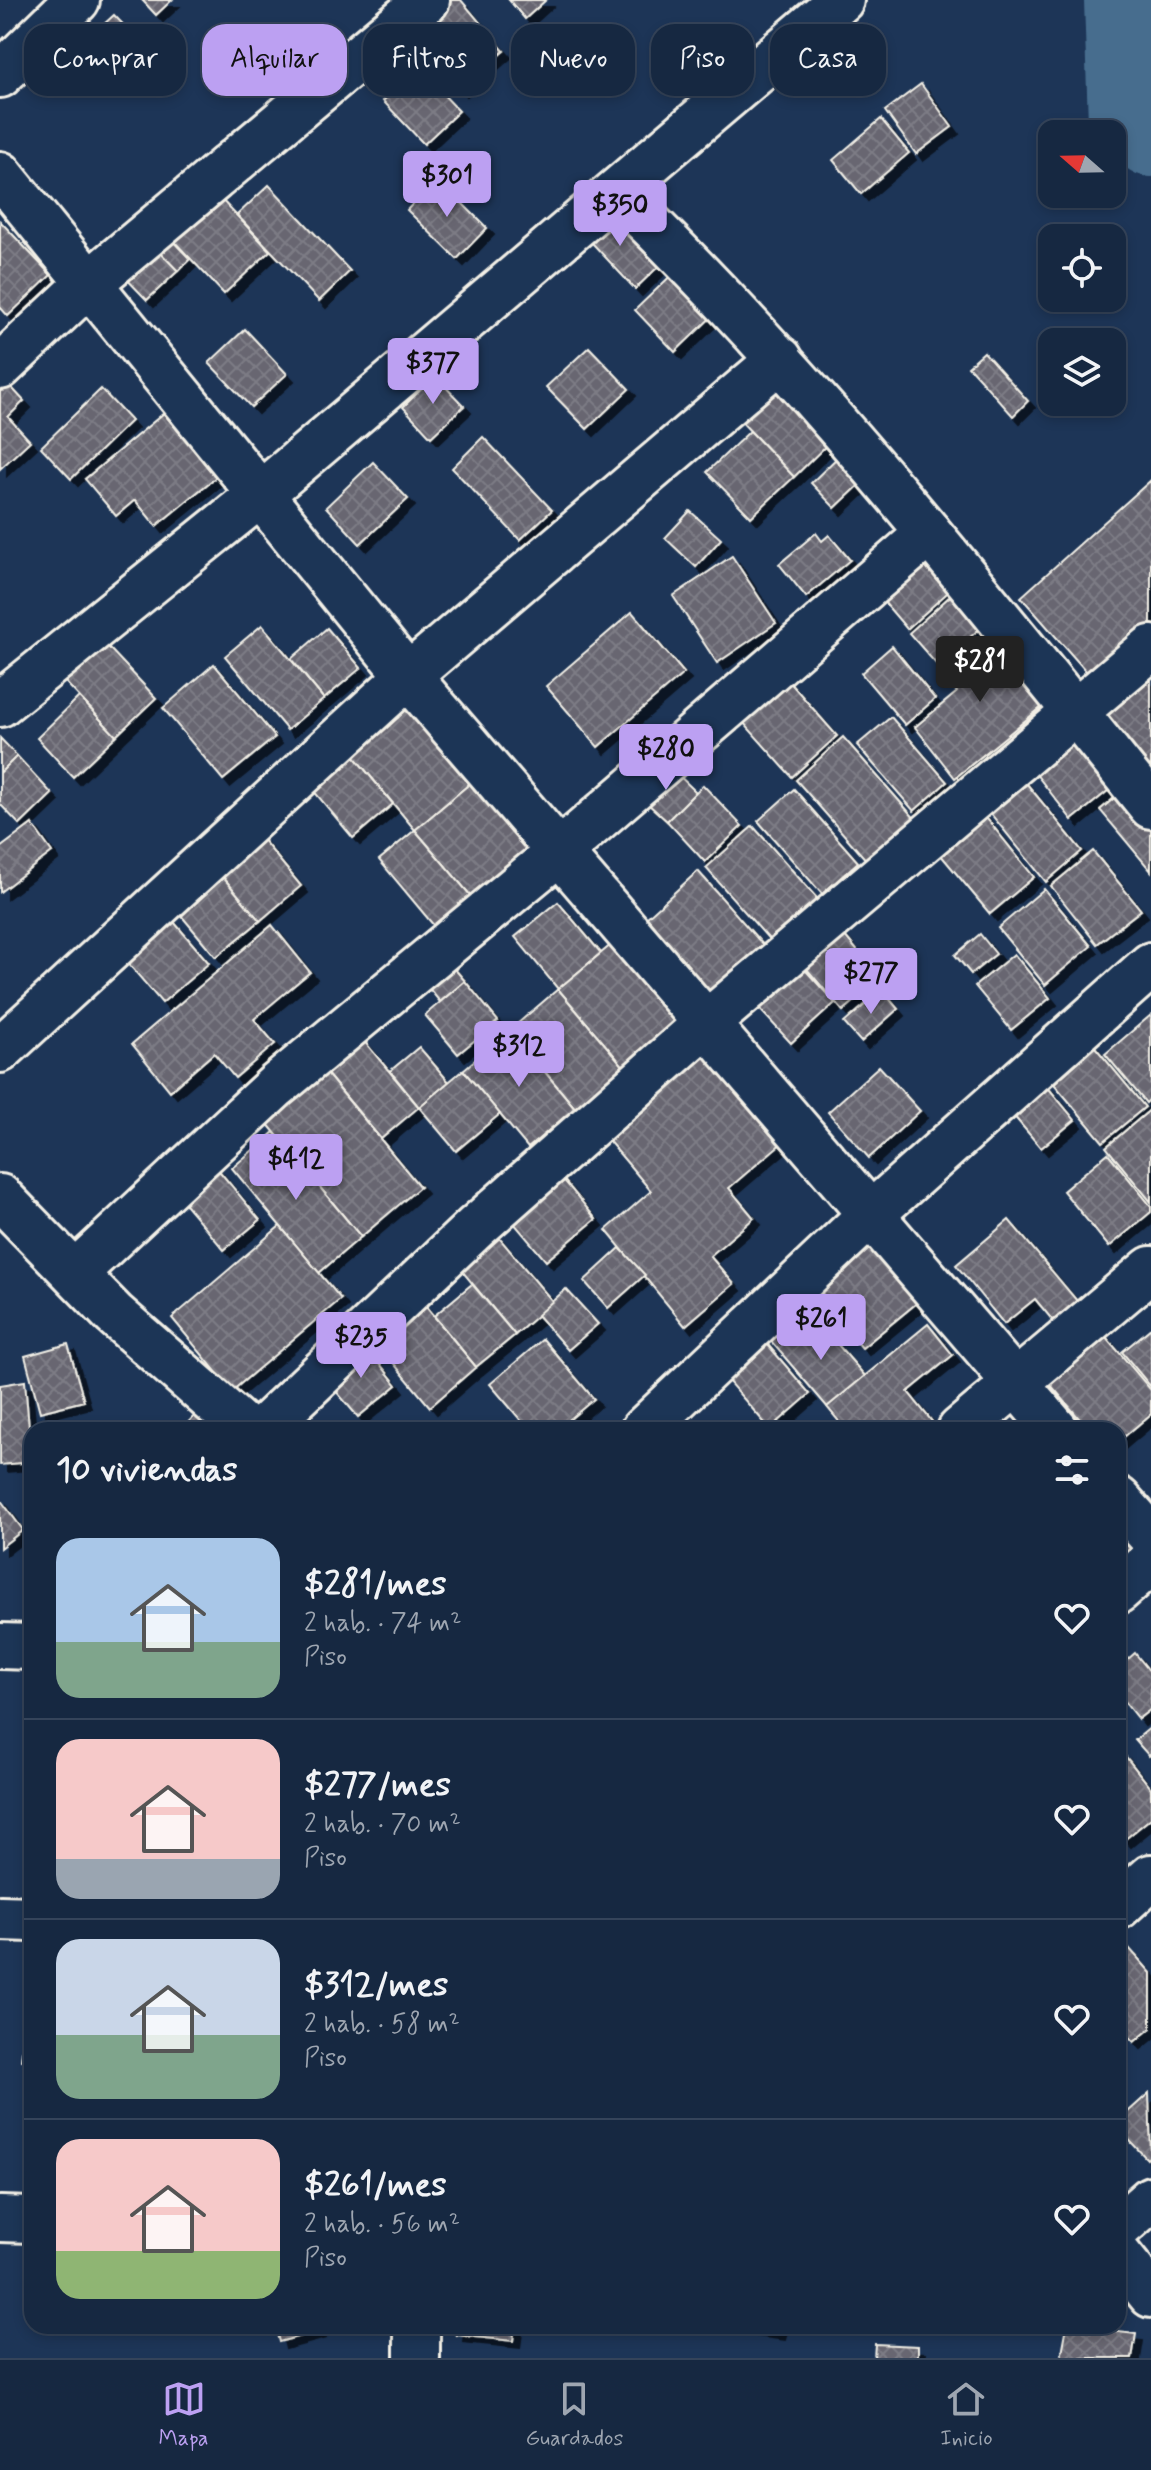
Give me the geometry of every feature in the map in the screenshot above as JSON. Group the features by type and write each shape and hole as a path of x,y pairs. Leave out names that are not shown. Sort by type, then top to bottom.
{"street":[{"path":"0,75 77,0"},
{"path":"0,367 87,285 427,0"},
{"path":"0,704 262,493 841,0"},
{"path":"0,174 87,285 262,493 408,676 1049,1422"},
{"path":"617,192 780,359 929,533 1151,806"},
{"path":"0,1050 408,676 780,359"},
{"path":"76,1272 288,1076 558,853 929,533"},
{"path":"270,1422 476,1227 708,1022 1151,648"},
{"path":"651,1422 869,1216 1151,965"},
{"path":"0,1197 114,1314 237,1422"},
{"path":"969,1422 1151,1269"},
{"path":"1126,1508 1151,1536"},
{"path":"1126,1584 1151,1562"},
{"path":"0,1646 24,1647"},
{"path":"1126,1900 1151,1877"},
{"path":"0,1918 24,1919"},
{"path":"1126,2221 1151,2199"},
{"path":"0,2219 24,2220"},
{"path":"1126,2264 1151,2295"},
{"path":"417,2334 417,2358"}],"building":[{"path":"142,0 172,0 156,15"},
{"path":"439,0 461,0 481,24 410,24"},
{"path":"509,0 546,0 525,19"},
{"path":"114,15 123,24 104,24"},
{"path":"495,40 504,51 495,59"},
{"path":"921,84 952,127 916,154 885,111"},
{"path":"388,96 445,96 459,111 424,144 383,101"},
{"path":"881,119 909,153 861,194 833,160"},
{"path":"437,178 487,228 457,259 407,210"},
{"path":"269,185 350,271 319,301 237,215"},
{"path":"219,197 270,251 224,294 173,240"},
{"path":"605,207 660,265 635,289 580,230"},
{"path":"0,221 51,275 8,316 0,307"},
{"path":"162,230 190,259 178,271 150,242"},
{"path":"150,242 178,271 147,300 119,271"},
{"path":"684,263 724,305 675,352 635,310"},
{"path":"245,329 287,374 251,407 209,363"},
{"path":"589,347 629,389 587,429 546,387"},
{"path":"984,352 1028,401 1013,416 968,366"},
{"path":"777,373 836,436 794,477 734,414"},
{"path":"0,375 24,401 8,417 30,441 0,469"},
{"path":"435,376 464,406 431,437 403,407"},
{"path":"101,389 131,421 71,479 41,447"},
{"path":"164,413 216,477 156,526 135,500 116,516 85,479"},
{"path":"750,431 794,477 751,517 707,472"},
{"path":"483,437 552,510 520,540 452,468"},
{"path":"844,451 868,477 835,508 811,483"},
{"path":"373,462 408,499 360,544 326,507"},
{"path":"1151,480 1151,625 1092,678 1021,597"},
{"path":"690,511 721,539 696,567 665,538"},
{"path":"816,533 822,541 829,535 850,560 806,597 779,564"},
{"path":"921,545 956,585 907,629 872,588"},
{"path":"732,556 776,623 717,663 673,596"},
{"path":"958,589 987,622 938,666 909,633"},
{"path":"632,612 684,673 598,747 546,686"},
{"path":"262,625 324,699 287,730 225,656"},
{"path":"327,628 361,668 324,699 291,659"},
{"path":"991,629 1049,701 955,778 915,727 957,692 940,671"},
{"path":"93,631 156,698 116,736 53,669"},
{"path":"892,646 935,699 905,725 861,673"},
{"path":"214,664 275,737 223,780 163,708"},
{"path":"780,671 837,736 792,777 734,712"},
{"path":"1151,676 1151,773 1098,706"},
{"path":"79,697 116,736 73,777 37,738"},
{"path":"405,700 473,781 415,830 348,749"},
{"path":"891,717 947,782 914,811 857,745"},
{"path":"1076,726 1120,781 1072,820 1028,764"},
{"path":"843,737 916,820 868,862 796,780"},
{"path":"0,738 17,756 0,773"},
{"path":"348,749 393,804 353,838 307,783"},
{"path":"17,756 52,794 20,825 0,804 0,773"},
{"path":"666,763 696,792 667,821 637,794"},
{"path":"1018,773 1082,851 1046,882 982,803"},
{"path":"473,781 534,853 476,902 415,830"},
{"path":"703,785 742,826 705,862 667,821"},
{"path":"794,789 858,862 822,894 758,821"},
{"path":"1124,790 1151,823 1151,871 1100,810"},
{"path":"975,804 1034,877 990,914 930,842"},
{"path":"32,824 52,852 0,892 0,848"},
{"path":"753,826 822,904 775,946 706,868"},
{"path":"253,828 301,886 260,921 211,863"},
{"path":"415,830 476,902 440,933 379,860"},
{"path":"1093,851 1141,910 1097,944 1051,886"},
{"path":"698,871 764,946 711,993 645,919"},
{"path":"222,876 260,921 216,957 179,913"},
{"path":"1044,889 1091,946 1045,985 998,928"},
{"path":"558,902 601,953 558,989 515,937"},
{"path":"168,915 209,963 162,1003 121,955"},
{"path":"272,925 310,972 254,1019 275,1044 235,1078 214,1053 170,1091 132,1044"},
{"path":"839,929 881,979 843,1011 800,961"},
{"path":"980,934 996,954 971,974 955,955"},
{"path":"618,939 683,1016 624,1067 558,989"},
{"path":"1014,954 1050,998 1011,1030 975,986"},
{"path":"447,960 465,981 440,1002 423,981"},
{"path":"799,963 835,1003 791,1043 754,1003"},
{"path":"465,981 498,1021 458,1054 425,1015"},
{"path":"558,989 624,1067 575,1108 510,1030"},
{"path":"882,990 898,1009 861,1042 844,1023"},
{"path":"1151,1015 1151,1098 1146,1103 1105,1054"},
{"path":"354,1029 419,1107 381,1139 316,1061"},
{"path":"510,1030 575,1108 528,1148 463,1070"},
{"path":"1081,1030 1145,1107 1103,1142 1039,1066"},
{"path":"698,1042 783,1142 729,1188 754,1218 710,1256 734,1284 685,1326 606,1230 651,1191 597,1127"},
{"path":"419,1047 449,1082 419,1107 390,1071"},
{"path":"316,1061 420,1187 361,1237 257,1111"},
{"path":"879,1066 920,1111 869,1158 828,1112"},
{"path":"463,1070 500,1114 456,1151 419,1107"},
{"path":"1041,1079 1075,1120 1041,1148 1007,1108"},
{"path":"1151,1109 1151,1202 1106,1147"},
{"path":"274,1132 361,1237 319,1273 232,1168"},
{"path":"1108,1153 1151,1206 1151,1212 1109,1247 1063,1191"},
{"path":"211,1161 260,1220 224,1250 175,1192"},
{"path":"553,1167 596,1219 546,1261 502,1209"},
{"path":"1009,1220 1078,1302 1054,1322 1035,1299 1004,1324 956,1265"},
{"path":"280,1226 341,1299 232,1391 172,1318"},
{"path":"490,1227 553,1302 515,1335 453,1260"},
{"path":"871,1245 918,1302 862,1348 815,1291"},
{"path":"620,1248 645,1275 608,1308 584,1281"},
{"path":"472,1284 515,1335 476,1367 434,1316"},
{"path":"566,1289 598,1324 568,1350 537,1315"},
{"path":"417,1296 476,1367 430,1407 370,1335"},
{"path":"806,1308 872,1384 835,1416 770,1340"},
{"path":"928,1324 953,1355 908,1392 932,1422 839,1422 827,1407"},
{"path":"1095,1324 1151,1390 1151,1414 1126,1435 1126,1422 1082,1422 1039,1371"},
{"path":"1151,1328 1151,1387 1122,1352"},
{"path":"762,1338 810,1394 778,1422 764,1422 721,1373"},
{"path":"543,1339 594,1399 567,1422 522,1422 490,1384"},
{"path":"363,1343 397,1385 358,1417 324,1377"},
{"path":"68,1344 84,1401 40,1412 25,1356"},
{"path":"25,1381 29,1422 24,1422 24,1463 0,1465 0,1385"},
{"path":"198,1412 209,1422 189,1422"},
{"path":"0,1499 23,1530 0,1548"},
{"path":"1126,1541 1137,1554 1126,1563"},
{"path":"1135,1653 1151,1673 1151,1709 1138,1719 1126,1704 1126,1661"},
{"path":"1151,1727 1151,1754 1149,1756 1135,1740"},
{"path":"1126,1757 1151,1788 1151,1818 1126,1838"},
{"path":"1129,1948 1151,1973 1151,2028 1134,2042 1126,2033 1126,1951"},
{"path":"24,2032 24,2061 21,2060"},
{"path":"1149,2093 1151,2155 1147,2159 1126,2137 1126,2114"},
{"path":"277,2334 308,2334 279,2342"},
{"path":"456,2334 514,2334 513,2341"},
{"path":"1066,2334 1136,2334 1132,2358 1061,2358"},
{"path":"875,2344 918,2346 918,2358 874,2358"}],"waterway":[{"path":"1121,0 1125,123 1151,140"}]}
